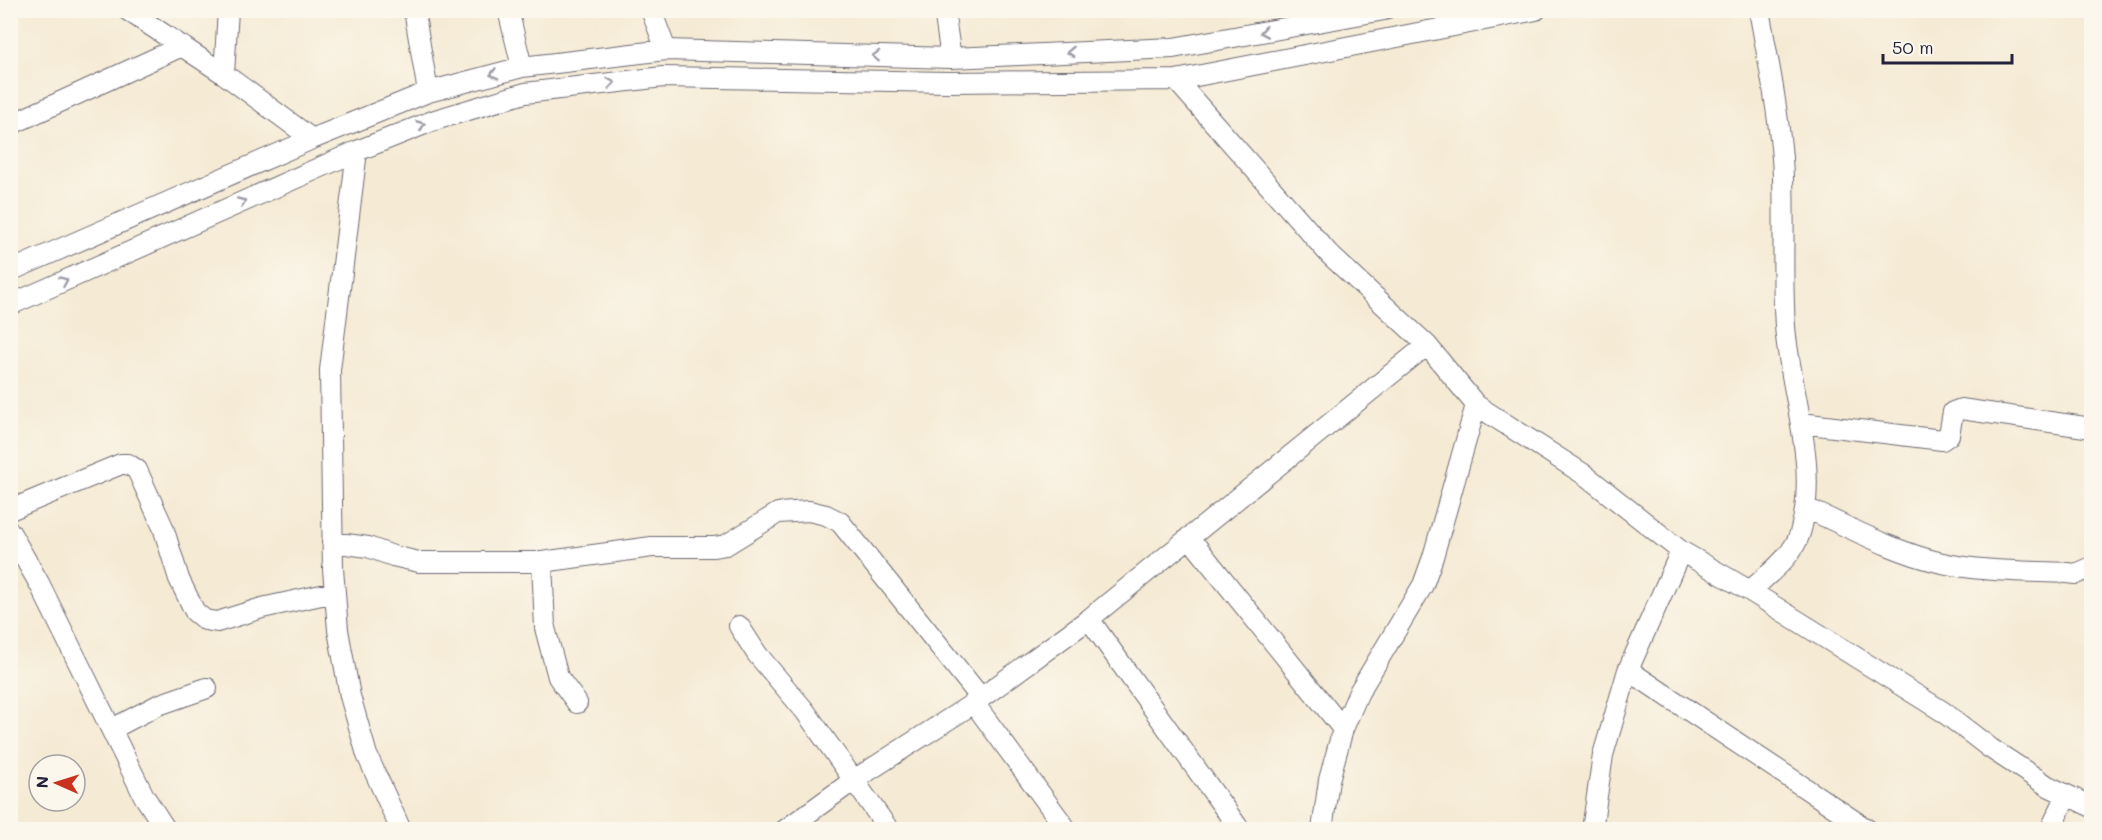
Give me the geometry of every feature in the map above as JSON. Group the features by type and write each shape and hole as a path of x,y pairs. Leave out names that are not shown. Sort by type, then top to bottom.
{"street":[{"path":"128,10 224,74 312,139"},
{"path":"224,74 228,10"},
{"path":"414,10 428,92"},
{"path":"508,10 522,67"},
{"path":"651,10 666,50"},
{"path":"944,10 951,58"},
{"path":"10,271 312,139 428,92 522,67 666,50 951,58 1173,48 1384,10"},
{"path":"10,305 357,151 435,120 525,93 663,77 948,82 1176,80 1536,10"},
{"path":"1750,591 1791,550 1800,535 1806,508 1805,452 1785,329 1782,159 1771,74 1759,10"},
{"path":"10,125 182,46"},
{"path":"1176,80 1330,255 1427,345 1476,405 1585,475 1681,551 1750,591 1942,711 1990,748 2048,786 2091,807"},
{"path":"357,151 330,370 332,542 335,592 338,630 350,696 367,755 400,830"},
{"path":"785,830 854,780 978,700 1089,619 1427,345"},
{"path":"1322,830 1329,780 1343,729 1359,692 1423,585 1476,405"},
{"path":"1801,423 1942,440 1949,435 1953,412 1960,409 2091,428"},
{"path":"10,510 120,464 129,464 137,470 163,527 179,579 195,612 206,620 217,622 262,608 335,592"},
{"path":"1806,508 1903,552 1939,562 2076,574 2091,567"},
{"path":"332,542 368,548 419,562 542,562 652,547 714,547 726,545 778,513 809,511 826,515 840,522 978,700 1067,830"},
{"path":"10,532 39,583 144,796 166,830"},
{"path":"1189,537 1343,729"},
{"path":"1592,830 1603,755 1628,670 1681,551"},
{"path":"542,562 545,628 558,677 577,703"},
{"path":"1089,619 1240,830"},
{"path":"739,626 757,654 805,711 889,830"},
{"path":"1628,670 1868,830"},
{"path":"112,729 158,705 207,688"},
{"path":"2050,830 2067,795"}]}
